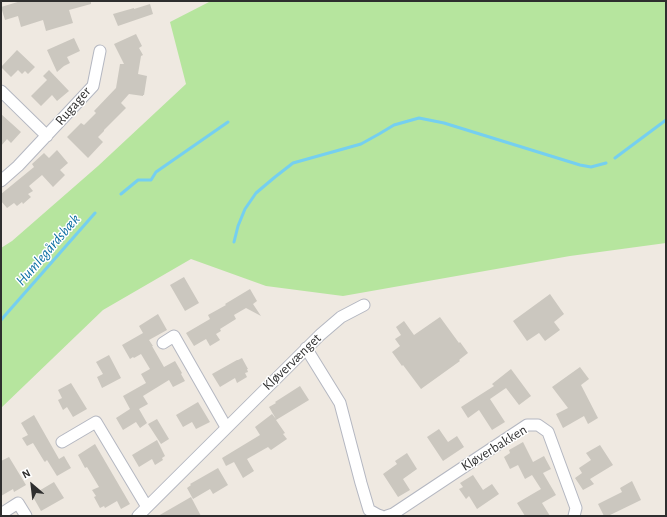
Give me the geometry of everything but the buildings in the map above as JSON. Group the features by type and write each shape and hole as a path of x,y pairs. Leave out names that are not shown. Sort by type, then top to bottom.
{"street":[{"name":"Rugager","path":"1,181 18,166 93,86 100,51"},
{"name":"Rugager","path":"1,90 47,136"},
{"name":"Kløvervænget","path":"138,516 306,348 341,317 364,305"},
{"path":"162,343 174,336 226,428"},
{"path":"306,348 340,403 369,510 381,516"},
{"path":"62,442 96,422 147,507"},
{"name":"Kløverbakken","path":"386,516 393,514 527,425 538,425 548,432 576,508 574,516"},
{"path":"1,514 18,503 26,516"}],"green space":[{"path":"209,1 666,1 666,243 570,256 343,296 266,286 191,259 103,310 1,408 1,248 12,241 98,166 186,84 170,22"}],"waterway":[{"path":"234,242 238,226 245,209 256,193 293,163 361,144 394,125 419,118 444,123 580,165 591,167 606,163"},
{"path":"615,158 666,120"},
{"name":"Humlegårdsbæk","path":"121,194 138,180 151,180 156,172 228,122"},
{"name":"Humlegårdsbæk","path":"1,320 95,213"}]}
